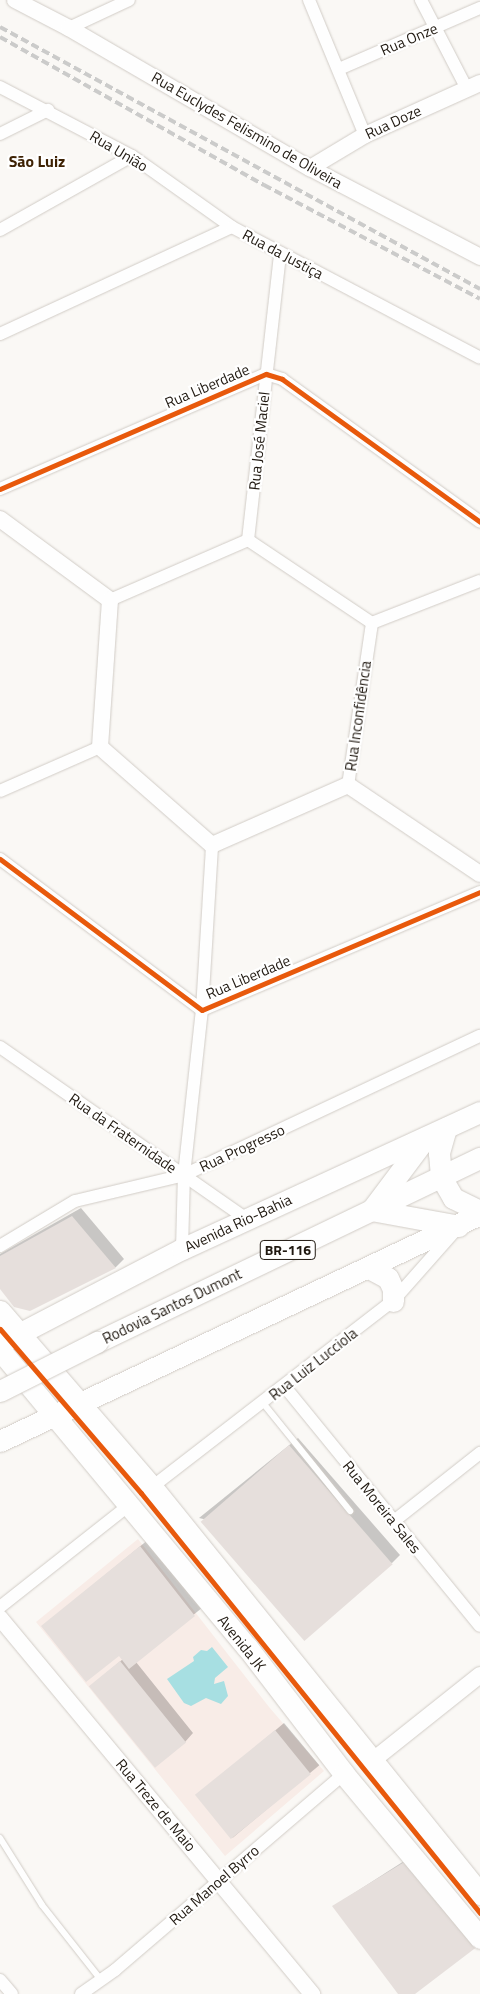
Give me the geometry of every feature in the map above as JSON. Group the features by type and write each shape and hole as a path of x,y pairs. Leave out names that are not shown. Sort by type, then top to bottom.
{"main road":[{"name":"Avenida Rio-Bahia","path":"0,1343 182,1249 424,1140 480,1112"},
{"path":"0,1441 78,1402 459,1226 480,1213 453,1198 442,1177 438,1154 446,1128"},
{"path":"424,1140 372,1210 459,1226"},
{"name":"Rodovia Santos Dumont","path":"0,1391 97,1342 480,1158"},
{"path":"369,1268 388,1278 393,1289 393,1301"},
{"name":"Avenida JK","path":"0,1311 152,1487 480,1894"},
{"name":"Avenida JK","path":"0,1350 247,1648 344,1774 480,1938"}],"street":[{"name":"Rua Euclydes Felismino de Oliveira","path":"15,0 69,28 310,168 480,257"},
{"path":"69,28 129,0"},
{"path":"308,0 339,69 365,134"},
{"path":"421,0 433,29 474,86"},
{"name":"Rua Onze","path":"339,69 480,8"},
{"name":"Rua Doze","path":"310,168 365,134 474,86"},
{"name":"Rua União","path":"0,87 48,110 132,156 232,227"},
{"path":"0,134 48,110"},
{"path":"0,230 132,156"},
{"name":"Rua da Justiça","path":"0,334 232,227 480,358"},
{"name":"Rua José Maciel","path":"248,540 280,253"},
{"name":"Rua Liberdade","path":"0,489 266,374 282,379 480,522"},
{"path":"0,519 110,600"},
{"path":"110,600 248,540 372,623 480,581"},
{"path":"100,747 110,600"},
{"name":"Rua Inconfidência","path":"212,845 348,785 372,623"},
{"path":"0,791 100,747"},
{"path":"100,747 212,845 202,1010 184,1175 182,1249"},
{"path":"348,785 480,874"},
{"name":"Rua Liberdade","path":"0,859 202,1010 480,892"},
{"name":"Rua Progresso","path":"0,1246 75,1201 184,1175 480,1036"},
{"name":"Rua da Fraternidade","path":"0,1047 247,1219"},
{"name":"Rua Luiz Lucciola","path":"152,1487 285,1387 393,1301 459,1226"},
{"name":"Rua Moreira Sales","path":"285,1387 480,1626"},
{"path":"394,1522 480,1452"},
{"path":"0,1607 129,1505"},
{"name":"Rua Treze de Maio","path":"0,1618 312,1994"},
{"path":"372,1761 480,1675"},
{"name":"Rua Manoel Byrro","path":"81,1994 101,1980 344,1774"},
{"path":"0,1980 12,1994"}],"lane":[{"path":"263,1403 350,1511"},
{"path":"0,1838 42,1905 101,1980"}],"shaded area":[{"path":"138,1539 269,1707 324,1771 225,1856 36,1622"}],"water":[{"path":"212,1647 228,1667 215,1678 214,1684 224,1681 228,1696 221,1704 206,1698 191,1706 184,1703 167,1679 194,1661 193,1657 201,1650 207,1651"}],"building":[{"path":"72,1216 116,1268 30,1311 14,1307 0,1289 0,1256"},
{"path":"289,1445 393,1564 304,1641 201,1522"},
{"path":"140,1546 195,1616 129,1669 119,1656 86,1682 41,1626"},
{"path":"120,1661 186,1743 155,1768 89,1686"},
{"path":"275,1730 311,1774 231,1839 195,1795"},
{"path":"406,1861 478,1946 415,1994 398,1994 332,1906"}],"railway":[{"path":"0,27 480,289"},
{"path":"0,37 264,185 480,299"}],"cycle path":[{"path":"0,489 266,374 282,379 480,522"},
{"path":"0,859 202,1010 480,892"},
{"path":"0,1329 141,1493 480,1913"}],"district":[{"name":"São Luiz","path":"37,161"}]}
